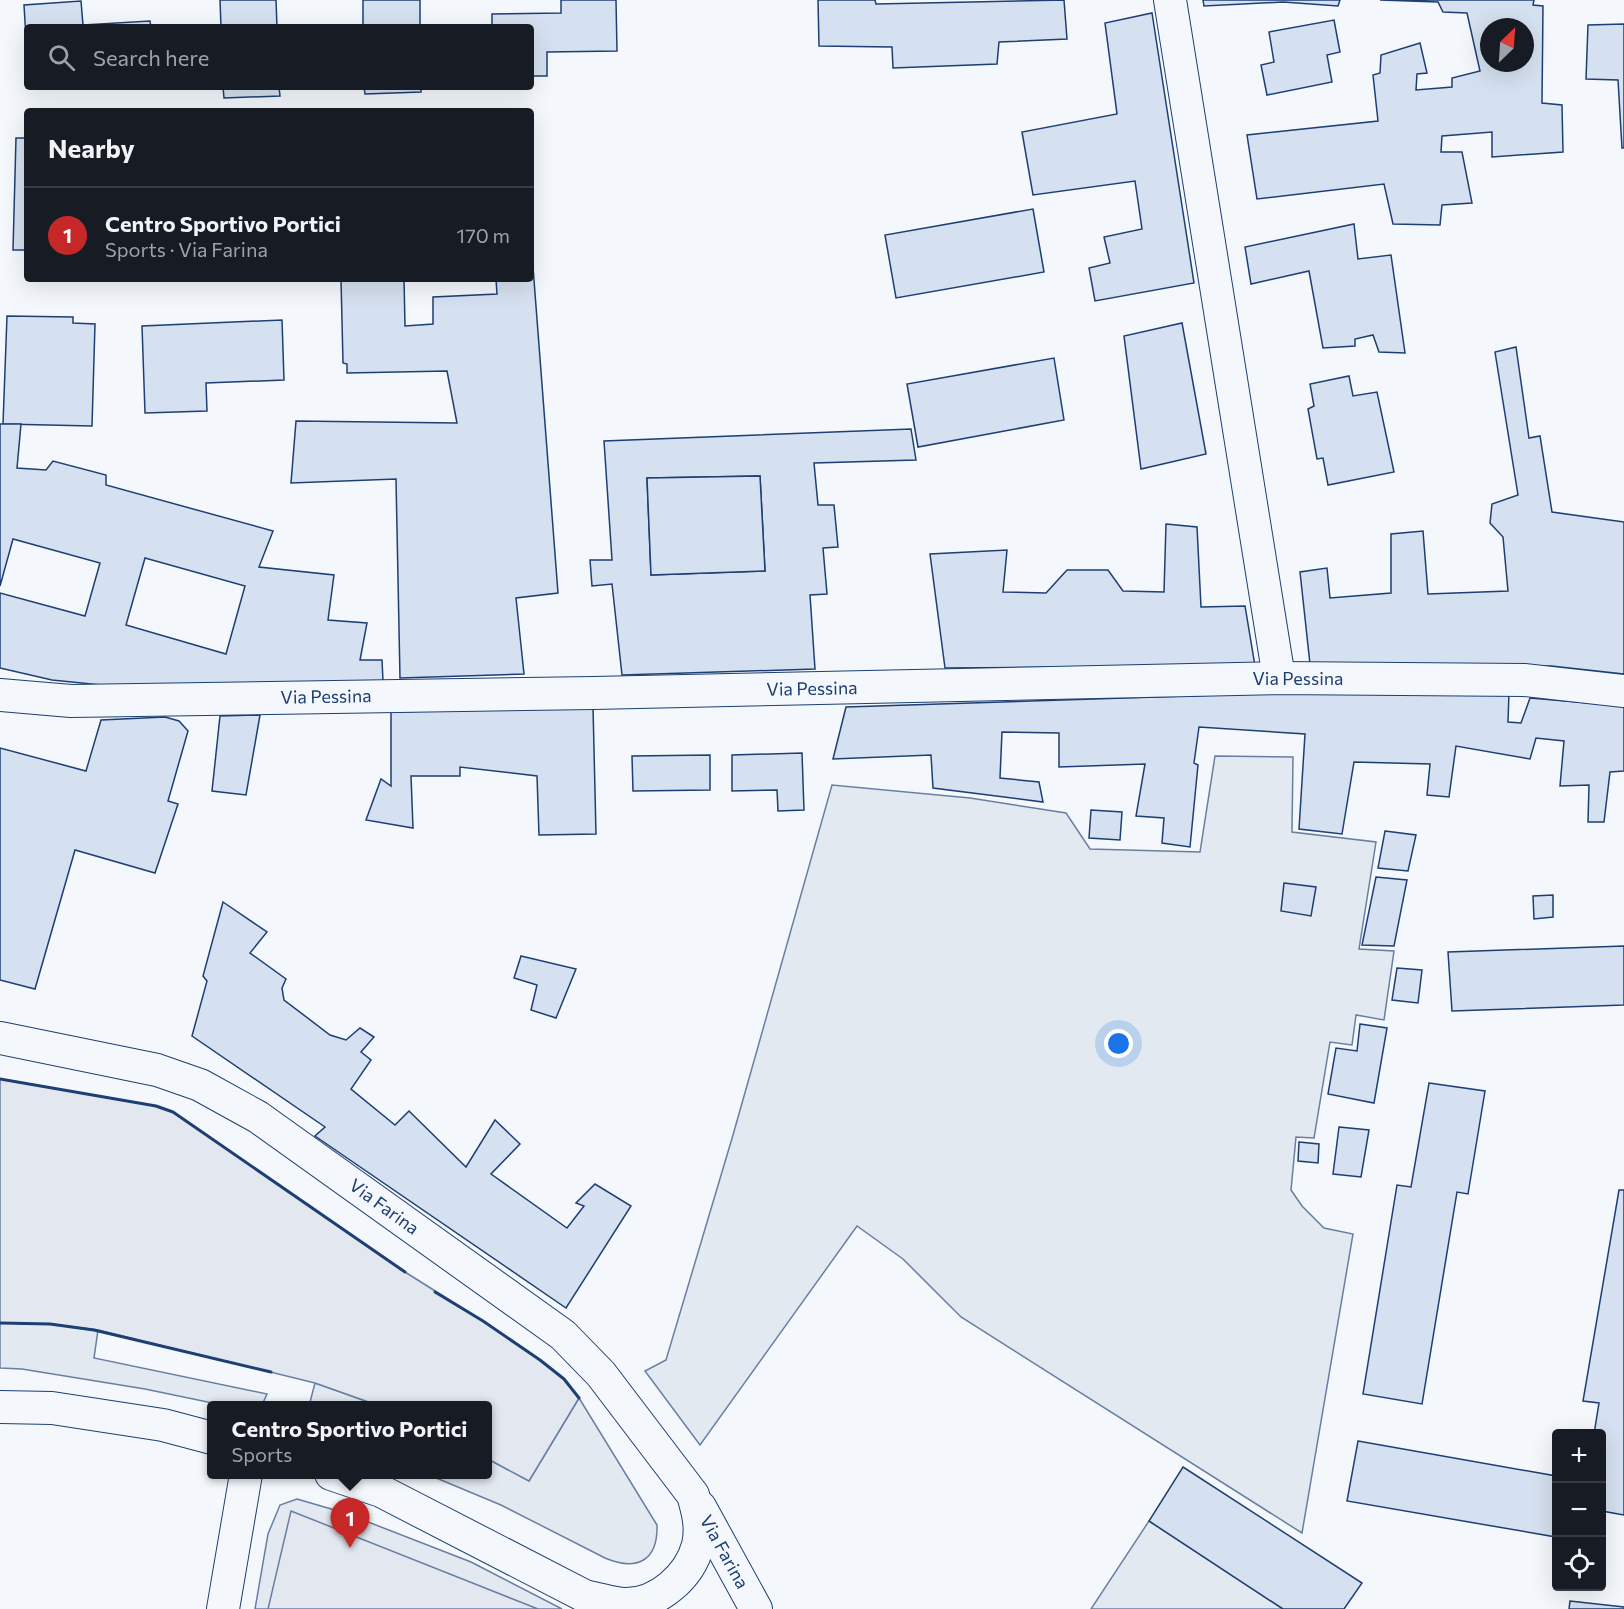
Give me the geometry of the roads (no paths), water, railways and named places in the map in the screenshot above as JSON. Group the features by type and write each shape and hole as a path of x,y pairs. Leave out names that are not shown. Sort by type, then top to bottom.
{"street":[{"path":"1170,0 1279,678"},
{"name":"Via Pessina","path":"0,695 71,701 616,693 1279,678 1524,680 1624,691"},
{"name":"Via Farina","path":"0,1038 157,1070 200,1084 258,1117 562,1335 601,1374 693,1495 756,1609"},
{"path":"0,1407 52,1408 164,1425 207,1437"},
{"path":"223,1609 245,1479"},
{"name":"Via Farina","path":"346,1479 381,1491 599,1603 625,1604 651,1599 672,1587 689,1568 698,1544 700,1519 693,1495"}],"place":[{"name":"Centro Sportivo Portici","path":"350,1548"}]}
